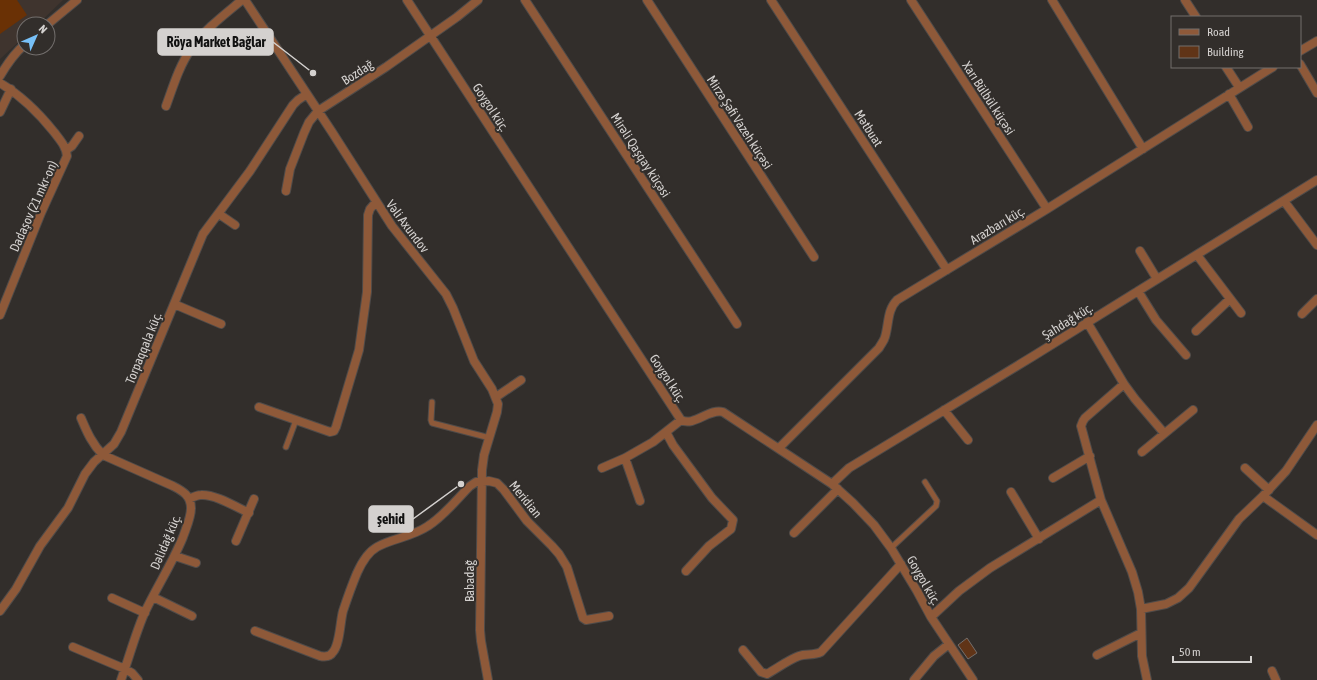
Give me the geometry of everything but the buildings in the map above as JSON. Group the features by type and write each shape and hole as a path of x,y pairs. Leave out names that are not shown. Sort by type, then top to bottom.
{"street":[{"path":"56,17 77,0"},
{"path":"166,106 179,71 190,50 206,31 242,0"},
{"name":"Vəli Axundov","path":"246,0 399,236 446,294 474,361 496,397"},
{"name":"Goygol küç.","path":"407,0 681,420 689,422 715,412 723,412 780,448 835,486 874,525 891,548 931,618 973,680"},
{"name":"Bozdağ","path":"286,191 290,169 304,133 309,122 318,111 386,67 457,17 478,0"},
{"name":"Mirəli Qaşqay küçəsi","path":"525,0 737,324"},
{"name":"Mirzə Şəfi Vazeh küçəsi","path":"647,0 814,258"},
{"name":"Mətbuat","path":"771,0 947,270"},
{"name":"Xarı Bülbül küçəsi","path":"911,0 1047,209"},
{"path":"1052,0 1143,149"},
{"path":"1185,0 1195,16"},
{"path":"1301,50 1317,41"},
{"path":"0,76 11,58 16,53"},
{"path":"1301,66 1317,93"},
{"path":"1227,68 1239,87"},
{"name":"Arazbarı küç.","path":"780,448 879,348 885,336 890,311 893,304 897,300 1047,209 1271,68"},
{"name":"Dadaşov (21 mkr-on)","path":"0,83 36,110 62,143 66,150 67,156 0,315"},
{"path":"0,112 11,90"},
{"name":"Torpaqqala küç.","path":"0,611 16,589 40,546 68,508 85,474 94,462 114,444 121,432 201,238 250,171 293,105 307,94"},
{"path":"1229,94 1248,126"},
{"path":"66,150 72,146 79,136"},
{"name":"Şahdağ küç.","path":"794,533 849,468 1317,180"},
{"path":"1284,200 1317,245"},
{"path":"259,407 330,432 334,431 336,428 359,350 367,292 368,215 370,209 376,202"},
{"path":"219,214 235,225"},
{"path":"1140,251 1157,279"},
{"path":"1197,255 1241,313"},
{"path":"1138,291 1156,320 1186,355"},
{"path":"1196,331 1230,299"},
{"path":"1302,314 1317,299"},
{"path":"174,304 221,324"},
{"path":"1088,322 1124,384 1164,433"},
{"path":"254,630 320,656 326,657 332,654 337,645 344,610 357,573 370,552 377,547 410,535 428,526 470,486 481,481 483,462 498,408 496,397 521,380"},
{"path":"1124,384 1083,422 1081,426 1101,500 1132,572 1138,592 1141,609 1144,678"},
{"path":"944,410 968,440"},
{"path":"1142,452 1193,410"},
{"path":"82,418 95,447 103,455 173,486 184,492 190,499 200,495 206,495 249,512"},
{"path":"602,468 625,458 653,442 681,420"},
{"path":"1141,609 1166,604 1178,598 1189,588 1239,519 1286,471 1317,425"},
{"path":"666,432 673,445 712,498 733,520 731,529 709,546 686,571"},
{"path":"1053,478 1090,456"},
{"path":"625,458 640,501"},
{"path":"1245,468 1266,493 1317,535"},
{"name":"Meridian","path":"481,481 494,482 504,490 527,521 559,554 567,566 583,618 586,620 609,616"},
{"name":"Babadağ","path":"481,481 480,630 488,680"},
{"path":"1011,492 1039,538"},
{"name":"Dəlidağ küç.","path":"121,680 138,629 175,556 188,524 191,507 190,499"},
{"path":"236,541 254,500"},
{"path":"931,618 974,579 1101,500"},
{"path":"175,556 196,563"},
{"path":"743,650 761,672 767,674 799,656 804,654 815,655 821,652 901,564"},
{"path":"153,597 192,616"},
{"path":"112,598 145,613"},
{"path":"1096,655 1141,632"},
{"path":"914,680 934,656 949,644"},
{"path":"73,647 125,669 132,673 138,680"},
{"path":"1272,671 1276,680"}],"lane":[{"path":"432,402 432,423 490,438"},
{"path":"286,447 296,420"},
{"path":"891,548 936,506 937,502 925,482"}],"shaded area":[{"path":"0,0 63,0 46,16 16,16 16,44 0,59"},
{"path":"0,0 17,0 27,15 16,16 16,23 0,34"}],"place":[{"name":"Röya Market Bağlar","path":"313,73"},
{"name":"şehid","path":"461,484"}]}
